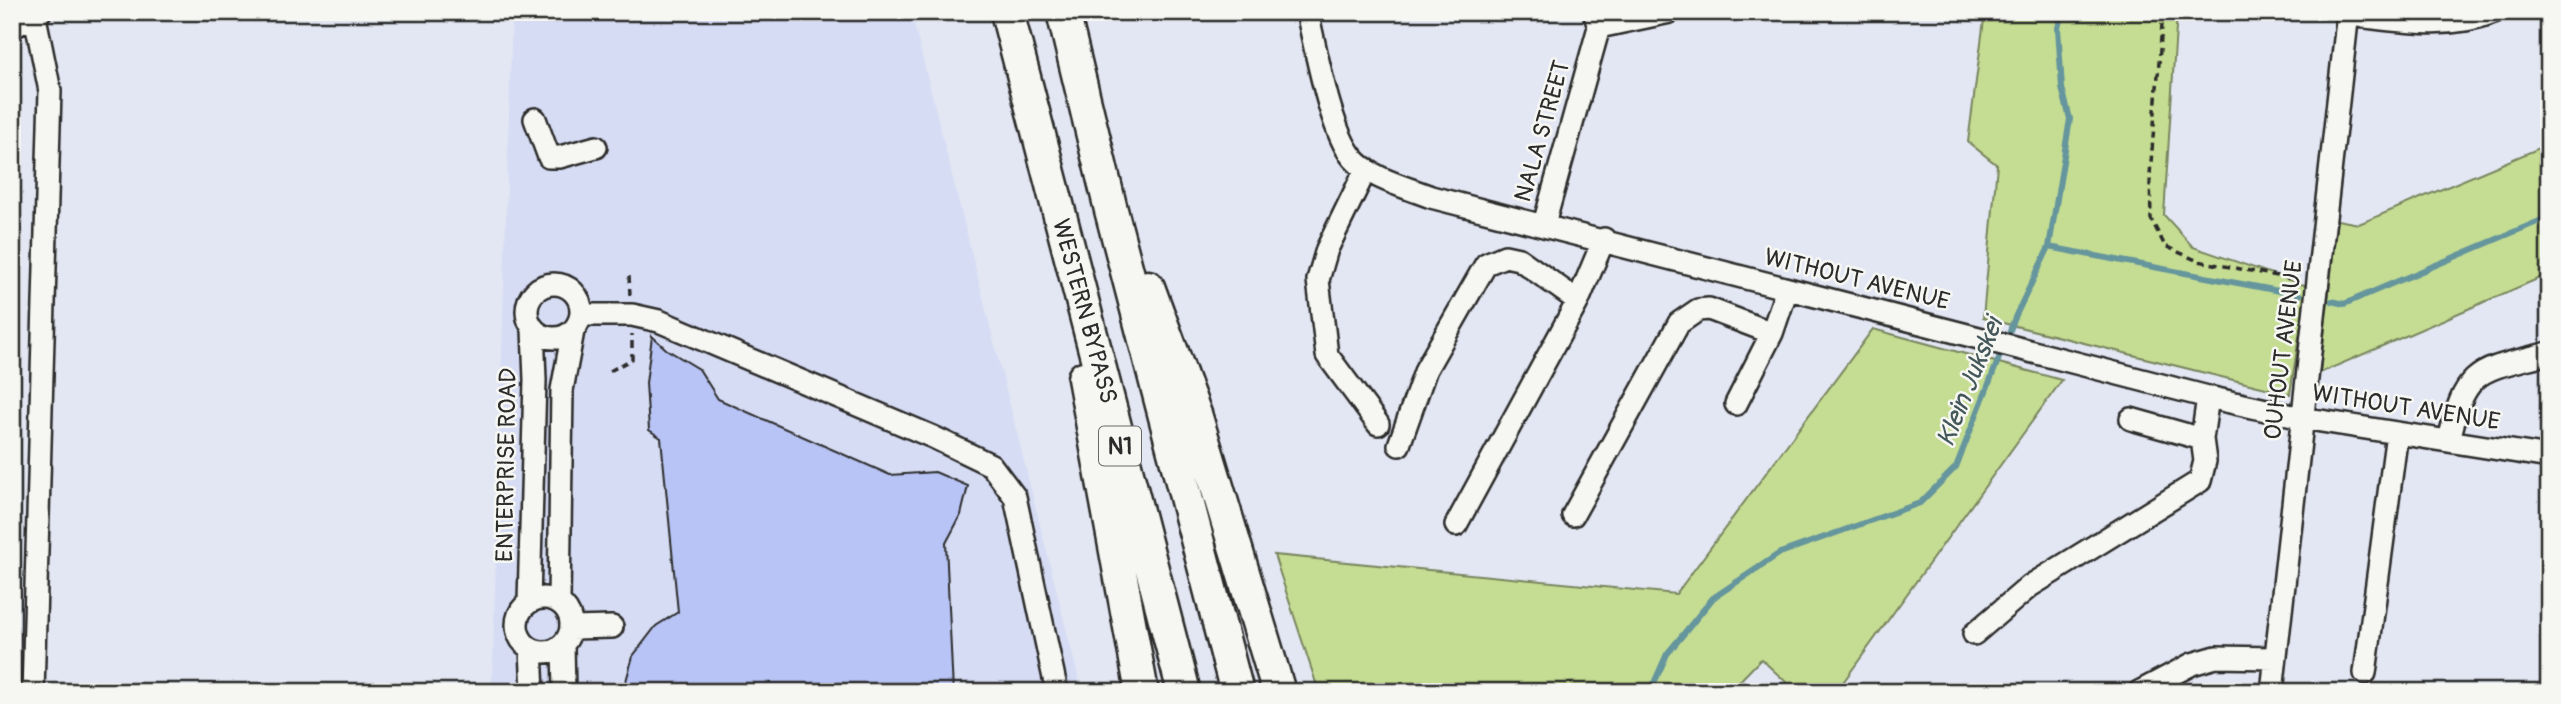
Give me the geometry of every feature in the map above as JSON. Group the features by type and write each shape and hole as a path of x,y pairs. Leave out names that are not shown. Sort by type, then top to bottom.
{"highway":[{"name":"WESTERN BYPASS","path":"1006,12 1184,692"},
{"name":"WESTERN BYPASS","path":"1063,12 1111,210 1237,692"},
{"path":"1057,200 1097,457 1142,692"},
{"path":"1111,210 1172,344 1279,692"}],"street":[{"name":"WITHOUT AVENUE","path":"1307,12 1334,117 1352,157 1366,169 1431,197 1604,239 2208,397 2302,418 2549,457"},
{"path":"1597,20 1670,12"},
{"name":"OUHOUT AVENUE","path":"2272,692 2348,14 2436,24 2472,21 2494,12"},
{"path":"12,28 37,13 50,91 33,692"},
{"name":"NALA STREET","path":"1544,224 1597,20"},
{"path":"535,119 549,157 560,157 596,147"},
{"path":"1366,169 1326,249 1318,280 1327,355 1378,425"},
{"path":"1456,525 1578,301 1604,239"},
{"path":"1399,445 1426,369 1486,264 1505,256 1519,259 1578,301"},
{"path":"559,602 562,390 577,323 581,305 571,290 555,284 538,288 528,302 527,319 533,329 546,338 556,339 577,323 632,315 659,321 933,437 991,465 1015,497 1057,692"},
{"path":"1736,404 1772,333 1787,289"},
{"path":"1573,515 1679,323 1687,315 1698,310 1719,312 1772,333"},
{"name":"ENTERPRISE ROAD","path":"529,603 535,380 533,329"},
{"path":"2449,441 2457,404 2480,373 2549,353"},
{"path":"1974,634 2030,586 2200,481 2208,397"},
{"path":"2132,419 2202,439"},
{"path":"2365,673 2397,433"},
{"path":"564,692 567,637 568,610 559,602 545,598 529,603 518,616 521,641 531,649 546,653 567,637 612,627"},
{"path":"531,649 533,692"},
{"path":"2139,692 2192,664 2216,657 2230,655 2275,658"}],"path":[{"path":"2163,12 2150,175 2151,219 2165,246 2198,261 2317,284"}],"shaded area":[{"path":"512,12 911,12 1082,692 492,692"}],"green space":[{"path":"1985,12 2177,12 2164,215 2193,247 2307,286 2290,394 1983,318 1997,165 1968,142"},
{"path":"2549,144 2549,274 2320,373 2337,220 2359,224"},
{"path":"1873,329 2062,380 1836,692 1797,692 1761,659 1729,692 1319,692 1274,555 1676,594"}],"building":[{"path":"652,336 666,349 699,369 718,399 890,475 935,472 968,486 961,515 946,543 953,692 623,692 633,656 656,626 678,612 661,438 649,430 646,383"}],"waterway":[{"name":"Klein Jukskei","path":"1650,692 1667,654 1713,598 1780,553 1920,503 1956,467 2016,315 2049,247 2070,119 2062,88 2058,28 2062,12"},
{"path":"2332,301 2344,304 2549,217"},
{"path":"2049,247 2300,295"}]}
